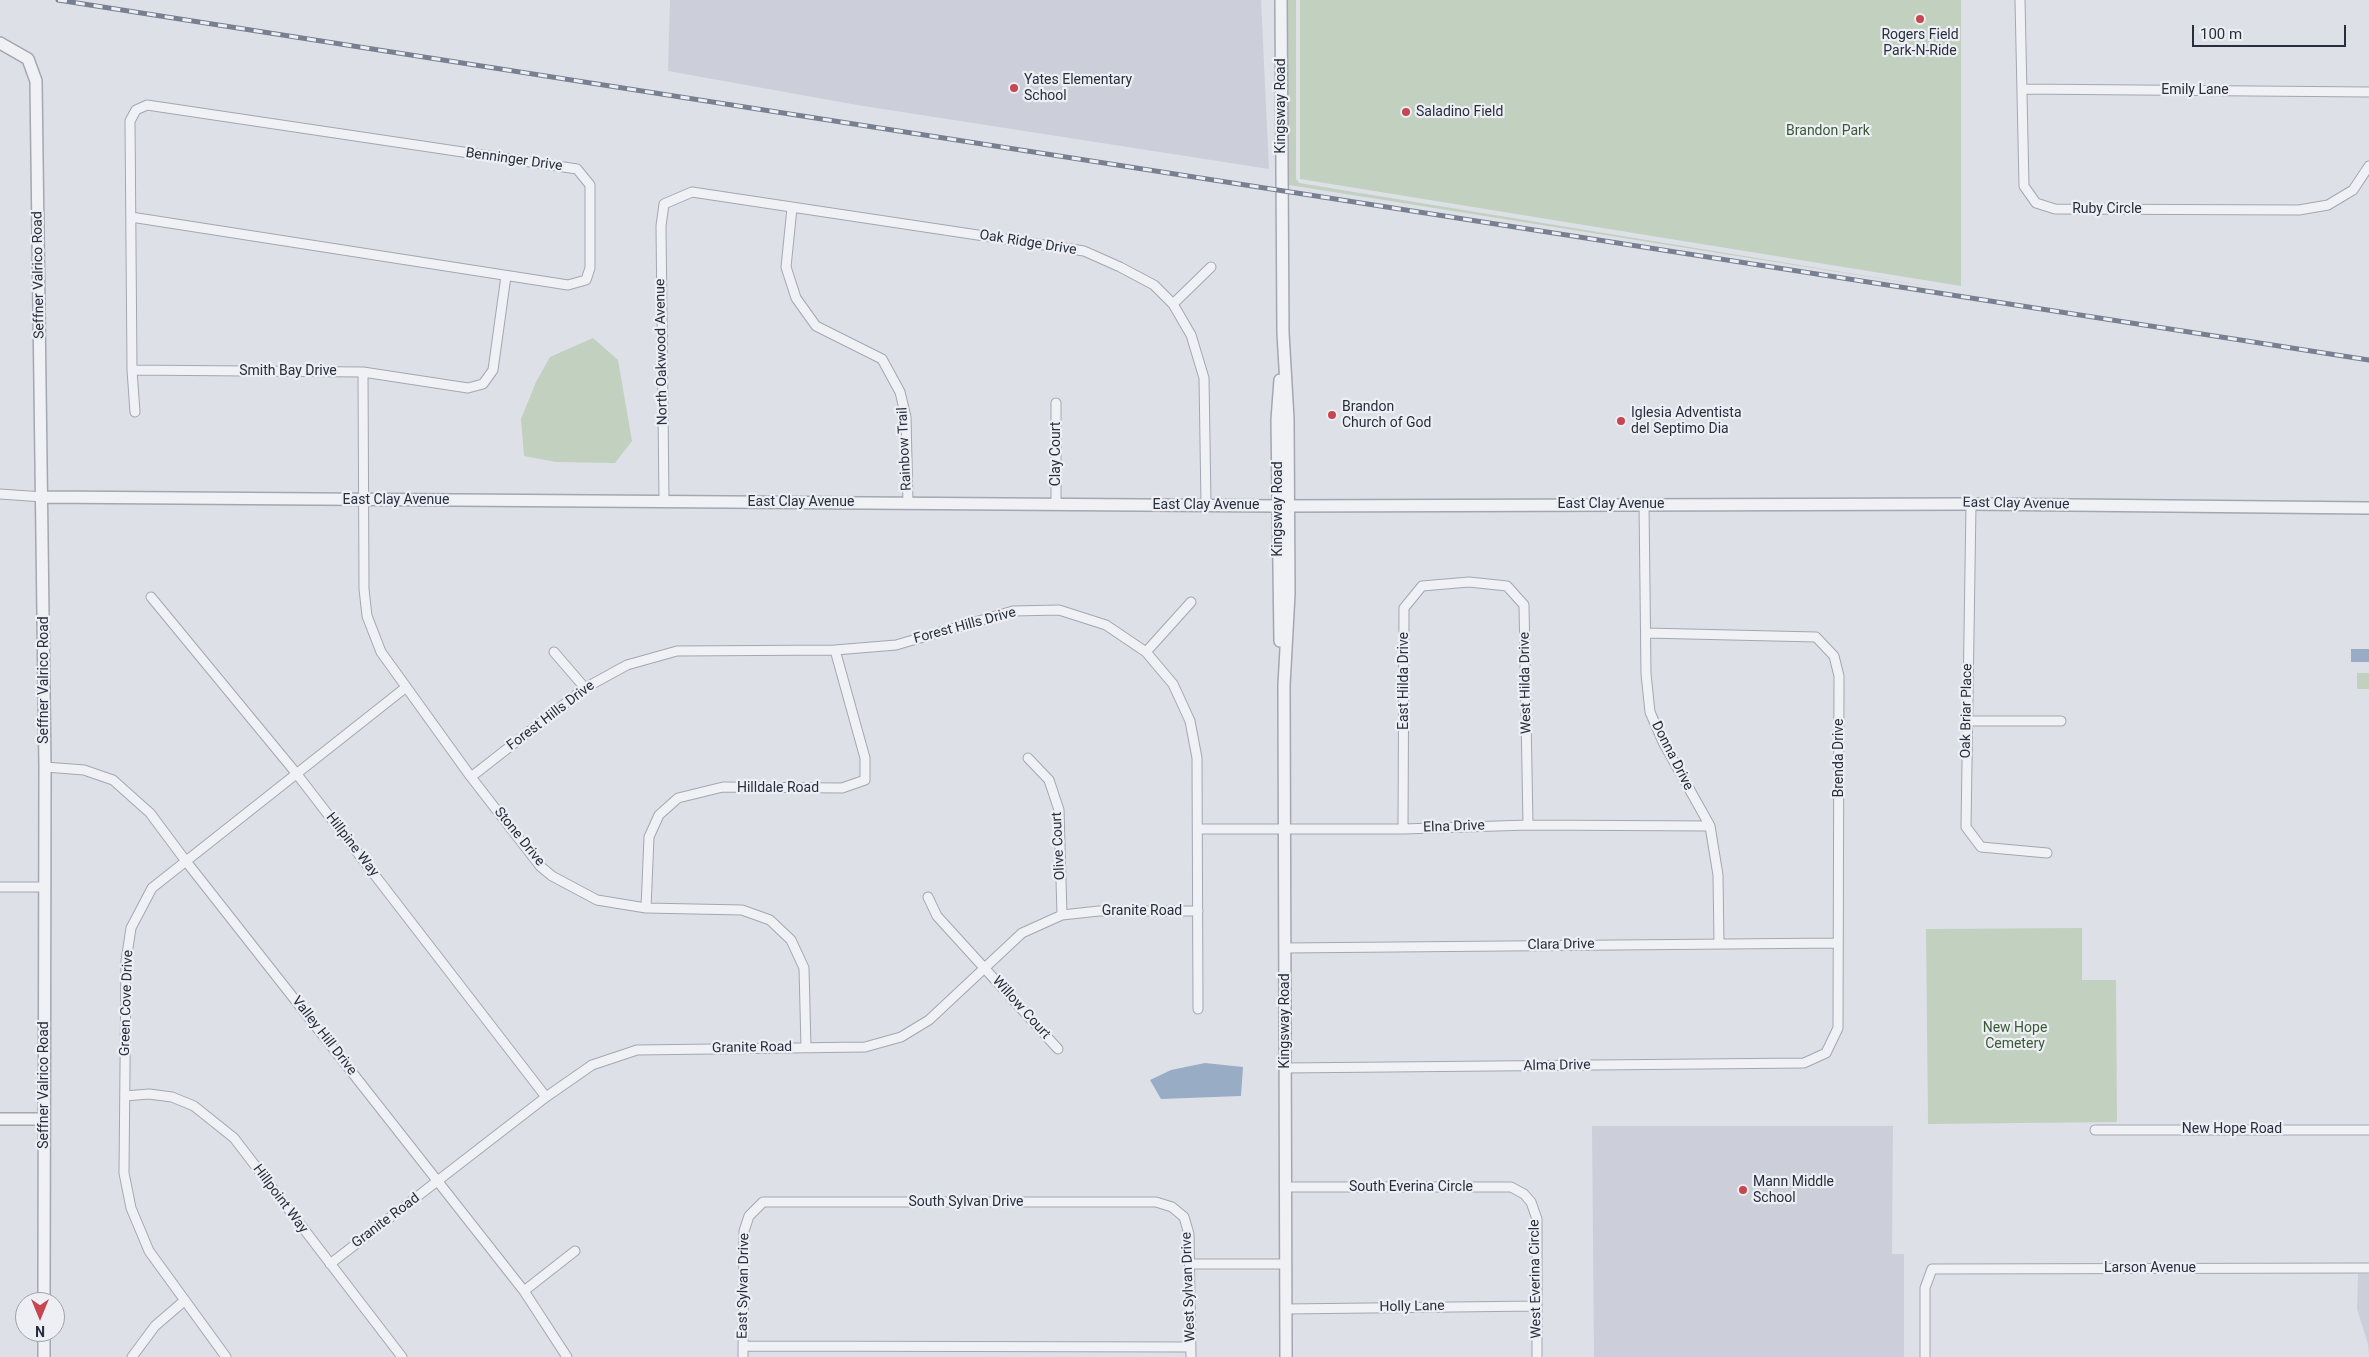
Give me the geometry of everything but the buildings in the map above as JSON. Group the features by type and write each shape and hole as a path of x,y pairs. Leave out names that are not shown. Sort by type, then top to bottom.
{"street":[{"name":"Kingsway Road","path":"1281,0 1283,332 1277,420 1283,506 1278,596 1284,685 1286,1357"},
{"name":"Ruby Circle","path":"2020,0 2024,186 2036,203 2055,209 2299,210 2328,205 2353,190 2369,166"},
{"name":"Seffner Valrico Road","path":"0,44 28,59 36,81 43,497 45,767 44,1292"},
{"name":"Emily Lane","path":"2022,89 2369,92"},
{"name":"Benninger Drive","path":"147,105 577,169 590,185 590,268 586,280 568,285 131,217 130,121 136,110 147,105"},
{"name":"Oak Ridge Drive","path":"664,204 692,192 1084,251 1154,285 1172,304 1190,335 1204,378 1206,506"},
{"name":"North Oakwood Avenue","path":"664,204 661,226 664,501"},
{"name":"Rainbow Trail","path":"792,208 786,267 796,298 816,326 882,359 900,392 906,418 908,503"},
{"path":"131,217 132,370 135,412"},
{"path":"1172,304 1211,267"},
{"name":"Smith Bay Drive","path":"132,370 363,372 468,388 483,384 493,370 506,276"},
{"name":"Stone Drive","path":"363,372 362,499 364,589 367,616 381,652 405,688 471,777 540,866 552,876 597,900 646,908 742,910 770,920 791,940 804,968 806,1048"},
{"name":"Clay Court","path":"1056,403 1056,504"},
{"path":"0,494 43,497"},
{"name":"East Clay Avenue","path":"43,497 1206,506 1644,503 2369,508"},
{"name":"Donna Drive","path":"1644,503 1646,674 1650,712 1663,742 1710,826 1718,875 1719,944"},
{"name":"Oak Briar Place","path":"1971,504 1966,827 1981,847 2047,853"},
{"name":"West Hilda Drive","path":"1469,582 1508,586 1524,605 1528,825"},
{"name":"East Hilda Drive","path":"1403,829 1404,608 1422,586 1469,582"},
{"name":"Hillpine Way","path":"151,597 296,773 546,1097"},
{"path":"1146,652 1191,602"},
{"name":"Forest Hills Drive","path":"471,777 585,688 627,665 677,651 835,650 896,645 1013,611 1059,610 1106,625 1146,652 1173,684 1190,721 1196,758 1198,829 1198,1010"},
{"name":"Brenda Drive","path":"1646,633 1816,637 1834,656 1839,676 1838,1028 1826,1053"},
{"name":"Hilldale Road","path":"646,908 649,837 659,816 678,798 723,788 842,788 865,780 865,758 835,650"},
{"path":"554,652 585,688"},
{"name":"Green Cove Drive","path":"226,1357 149,1251 131,1208 124,1173 126,960 131,928 152,888 185,860 405,688"},
{"path":"1967,720 2061,721"},
{"name":"Olive Court","path":"1028,758 1049,780 1059,810 1062,914"},
{"name":"Valley Hill Drive","path":"45,767 84,770 114,780 150,813 524,1291 567,1357"},
{"name":"Elna Drive","path":"1198,829 1403,829 1528,825 1710,826"},
{"path":"0,887 44,887"},
{"name":"Willow Court","path":"928,896 937,916 1058,1048"},
{"name":"Granite Road","path":"330,1264 546,1097 592,1065 637,1050 865,1047 901,1038 929,1020 1022,933 1062,914 1099,911 1198,912"},
{"name":"Clara Drive","path":"1285,948 1838,943"},
{"name":"Alma Drive","path":"1285,1068 1804,1063 1826,1053"},
{"name":"Hillpoint Way","path":"125,1096 149,1094 172,1098 194,1106 234,1138 402,1357"},
{"path":"0,1119 44,1119"},
{"name":"New Hope Road","path":"2096,1130 2369,1130"},
{"name":"South Everina Circle","path":"1286,1187 1511,1187 1524,1194 1531,1202"},
{"name":"South Sylvan Drive","path":"749,1216 762,1202 1156,1202 1172,1207 1184,1217"},
{"name":"West Everina Circle","path":"1531,1202 1537,1219 1537,1357"},
{"name":"East Sylvan Drive","path":"743,1357 744,1231 749,1216"},
{"name":"West Sylvan Drive","path":"1184,1217 1190,1234 1191,1357"},
{"path":"524,1291 575,1250"},
{"path":"1190,1264 1286,1264"},
{"name":"Larson Avenue","path":"1925,1357 1924,1288 1932,1268 2369,1268"},
{"path":"132,1357 155,1326 184,1301"},
{"name":"Holly Lane","path":"1286,1309 1537,1306"},
{"path":"44,1342 44,1357"},
{"path":"743,1346 1191,1347"}],"shaded area":[{"name":"Yates Elementary School","path":"670,0 1261,0 1269,169 857,105 668,71"},
{"name":"Mann Middle School","path":"1592,1126 1893,1126 1892,1254 1904,1254 1904,1357 1594,1357"},
{"path":"2358,1274 2369,1274 2369,1357 2368,1344 2357,1309"}],"green space":[{"path":"1286,0 1296,0 1296,179 1299,183 1958,291 1289,185"},
{"name":"Brandon Park","path":"1300,0 1961,0 1961,286 1300,179"},
{"path":"593,338 618,360 632,441 615,463 556,462 524,456 521,419 536,382 550,357"},
{"path":"2357,673 2369,673 2369,689 2357,689"},
{"name":"New Hope Cemetery","path":"2082,928 2082,980 2116,980 2117,1122 1928,1124 1926,929"}],"water":[{"path":"2351,649 2369,649 2369,662 2351,662"},
{"path":"1205,1063 1243,1067 1241,1096 1161,1099 1150,1080 1171,1070"}],"railway":[{"path":"58,0 2369,360"}],"place":[{"name":"Rogers Field Park-N-Ride","path":"1920,19"},
{"name":"Yates Elementary School","path":"1014,88"},
{"name":"Saladino Field","path":"1406,112"},
{"name":"Brandon Church of God","path":"1332,415"},
{"name":"Iglesia Adventista del Septimo Dia","path":"1621,421"},
{"name":"Mann Middle School","path":"1743,1190"}]}
